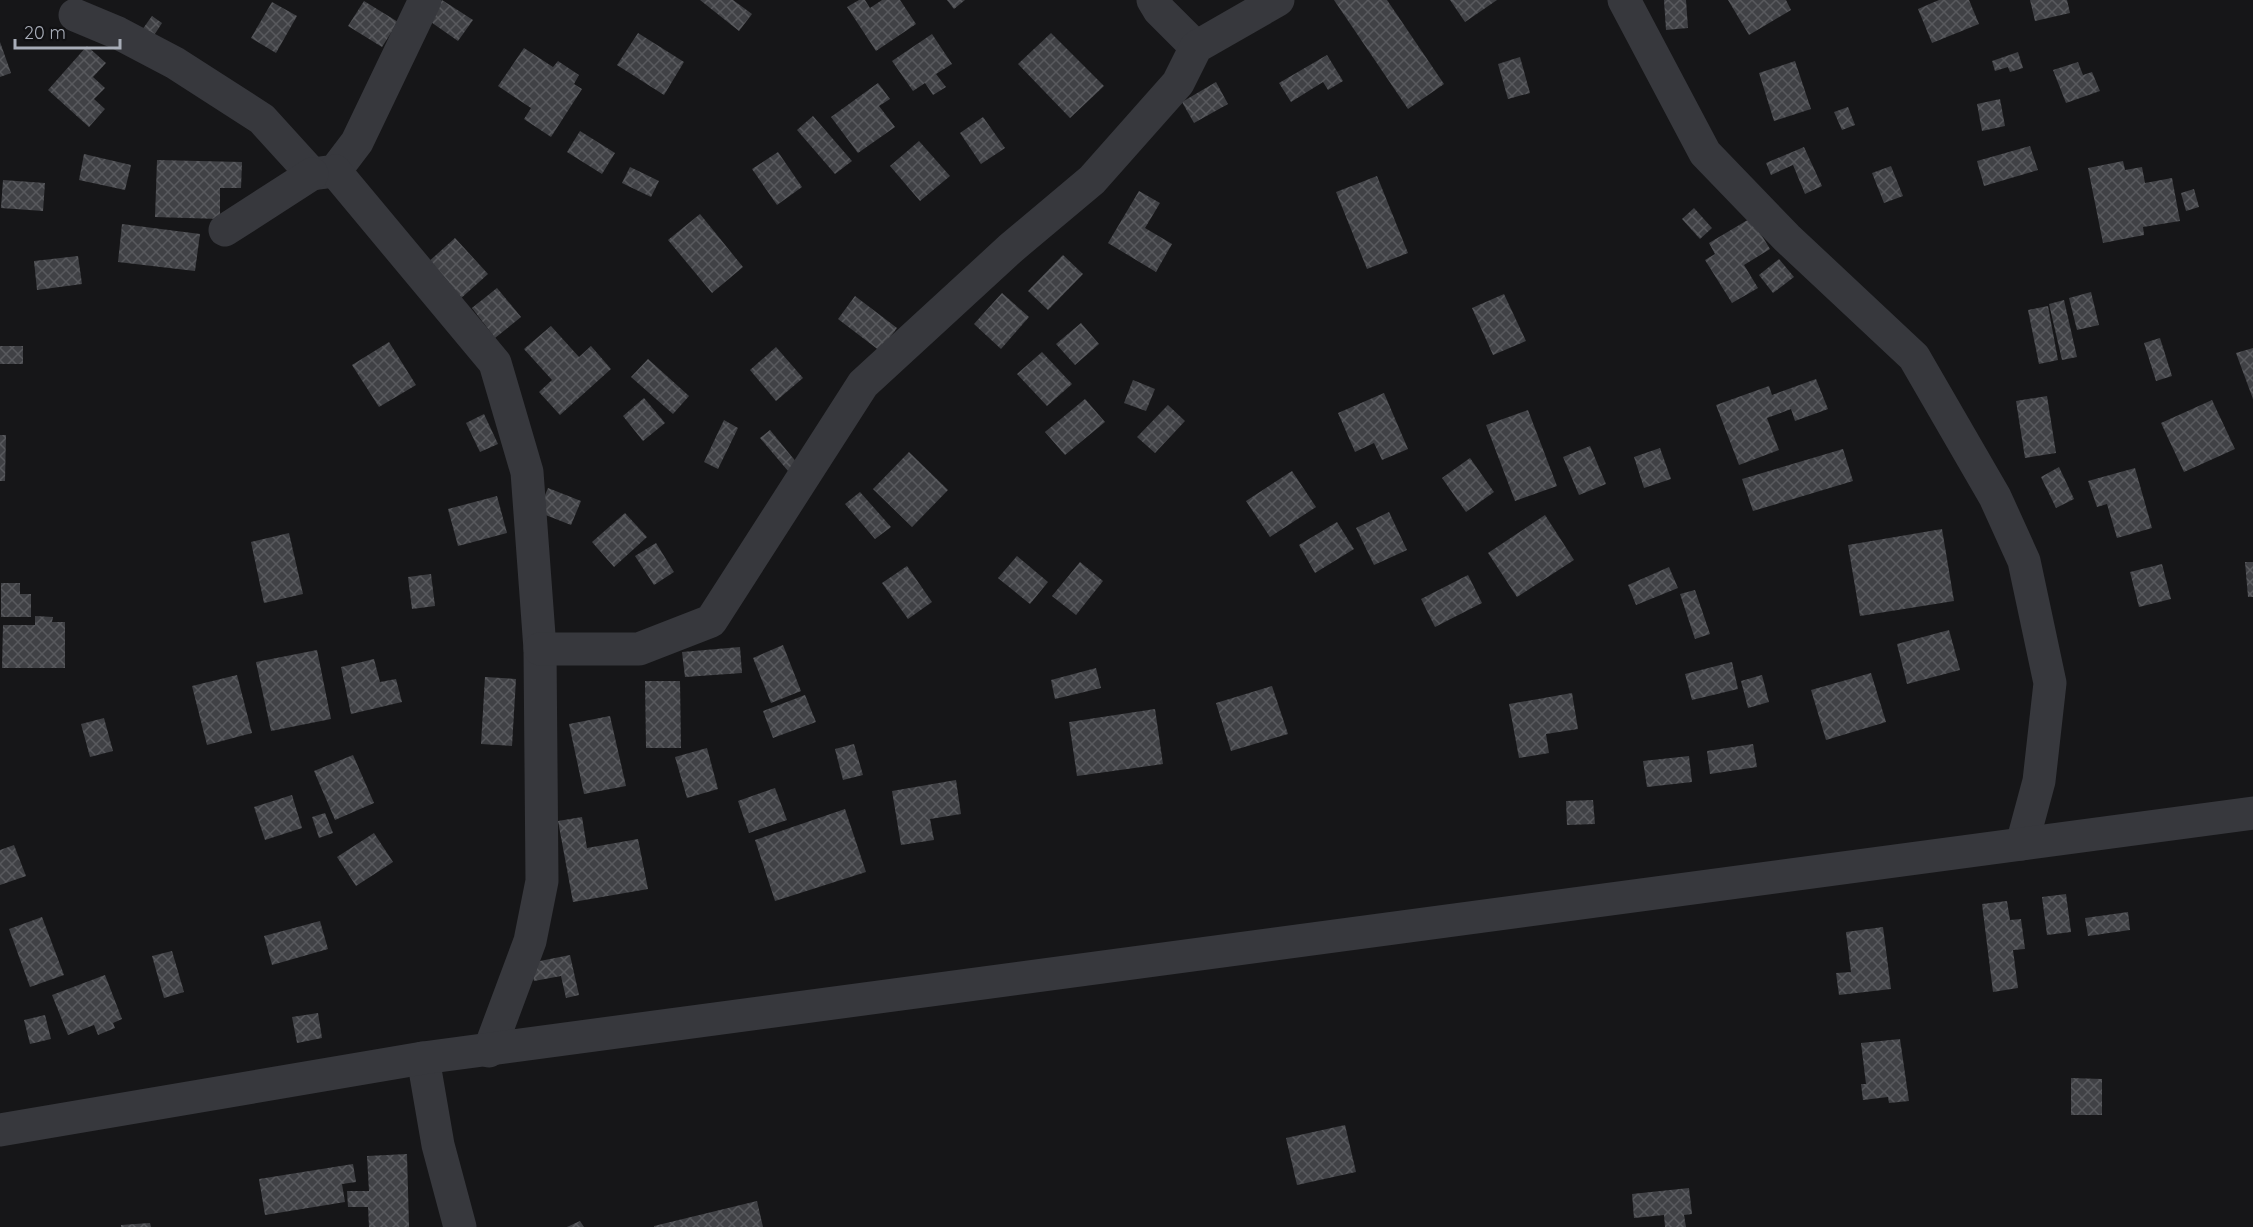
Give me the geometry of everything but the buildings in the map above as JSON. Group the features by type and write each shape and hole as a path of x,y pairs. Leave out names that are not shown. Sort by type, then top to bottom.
{"street":[{"path":"225,230 323,173 357,142 425,0"},
{"path":"1153,0 1159,10 1196,47"},
{"path":"540,649 639,650 711,621 863,384 1011,248 1092,180 1178,83 1196,47 1278,0"},
{"path":"1624,0 1705,153 1787,238 1914,357 1995,497 2024,561 2050,682 2039,781 2022,844"},
{"path":"75,15 118,33 174,63 262,118 323,173 495,363 527,472 540,649 542,881 530,941 489,1051"},
{"path":"0,1130 423,1058 489,1051 1027,975 2253,813"},
{"path":"423,1058 438,1144 460,1227"}]}
